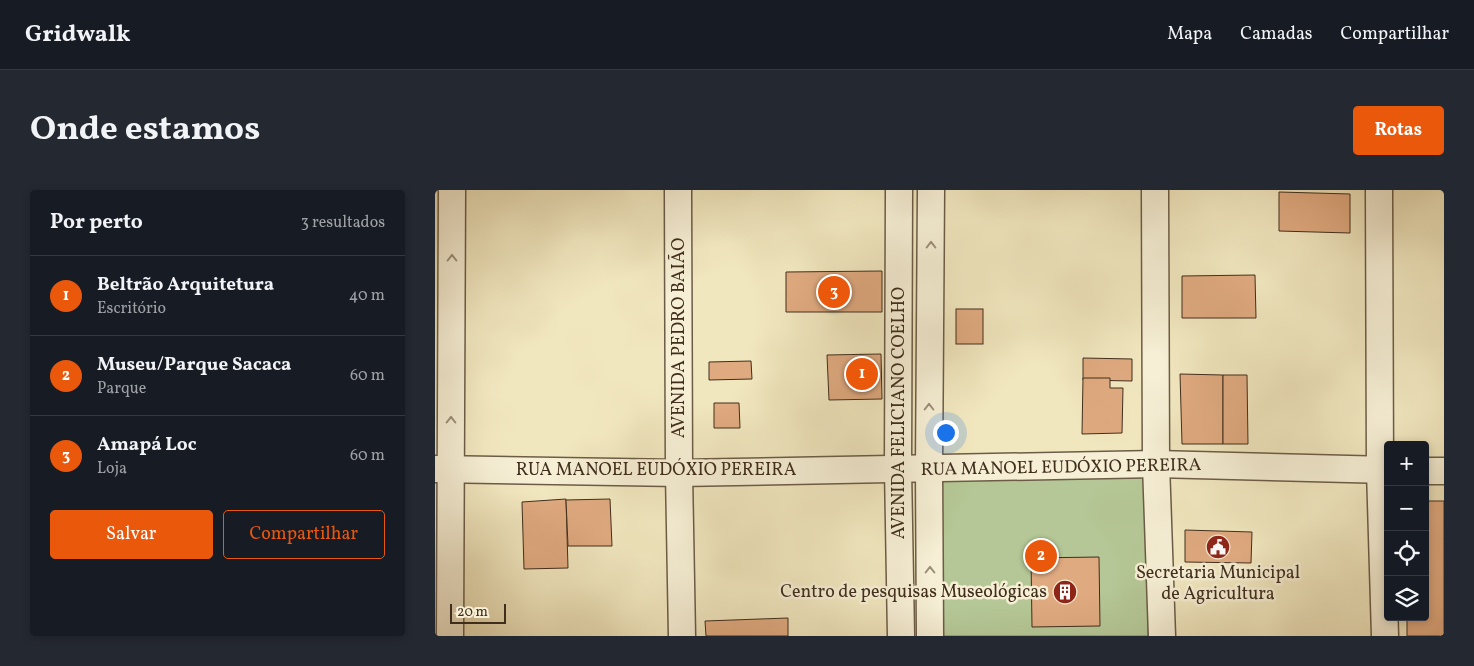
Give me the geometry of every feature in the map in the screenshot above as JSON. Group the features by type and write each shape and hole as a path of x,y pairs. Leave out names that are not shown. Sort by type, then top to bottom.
{"street":[{"path":"450,636 443,469 452,190"},
{"name":"AVENIDA PEDRO BAIÃO","path":"678,190 679,473 682,636"},
{"name":"AVENIDA FELICIANO COELHO","path":"899,190 898,469 901,636"},
{"name":"AVENIDA FELICIANO COELHO","path":"930,636 931,190"},
{"path":"1155,190 1156,464 1162,636"},
{"path":"1379,190 1384,470"},
{"name":"RUA MANOEL EUDÓXIO PEREIRA","path":"443,469 679,473 1156,464 1384,470"},
{"path":"1429,471 1444,472"},
{"path":"1384,486 1385,636"}],"green space":[{"path":"1149,473 1148,636 933,636 933,476"}],"building":[{"path":"1279,192 1350,194 1350,233 1279,231"},
{"path":"882,271 882,312 786,312 786,272"},
{"path":"1255,275 1256,318 1182,318 1182,276"},
{"path":"956,309 983,309 983,344 956,344"},
{"path":"881,354 882,399 829,400 827,355"},
{"path":"1083,358 1132,359 1132,381 1083,380"},
{"path":"751,361 752,379 709,380 709,362"},
{"path":"1180,374 1223,375 1223,444 1182,444"},
{"path":"1223,375 1247,375 1248,444 1223,444"},
{"path":"1083,378 1110,378 1110,388 1123,388 1122,433 1082,434"},
{"path":"714,403 739,403 740,428 714,428"},
{"path":"566,499 568,568 524,569 522,502"},
{"path":"610,499 612,546 568,546 566,500"},
{"path":"1429,501 1444,501 1444,636 1407,636 1407,621 1429,621"},
{"name":"Secretaria Municipal de Agricultura","path":"1185,530 1252,532 1251,563 1185,562"},
{"name":"Centro de pesquisas Museológicas","path":"1099,557 1100,626 1032,627 1031,558"},
{"path":"788,618 788,636 706,636 705,621"}],"place":[{"name":"Amapá Loc","path":"834,292"},
{"name":"Beltrão Arquitetura","path":"862,374"},
{"name":"Secretaria Municipal de Agricultura","path":"1218,547"},
{"name":"Museu/Parque Sacaca","path":"1041,556"},
{"name":"Centro de pesquisas Museológicas","path":"1065,592"}]}
